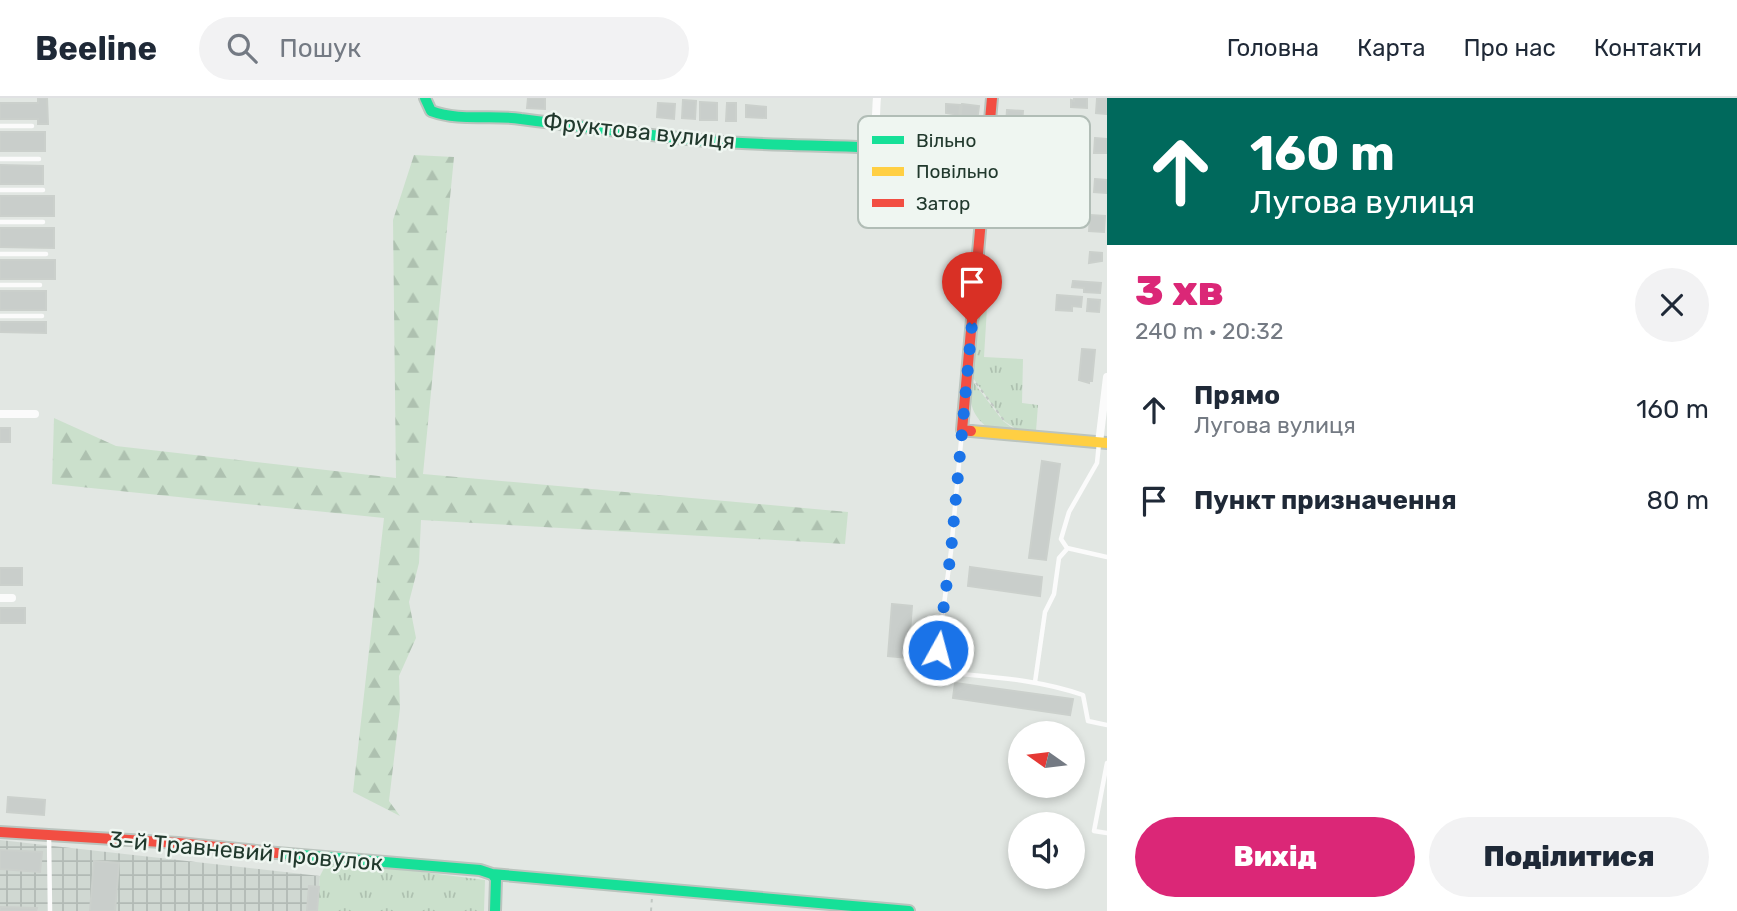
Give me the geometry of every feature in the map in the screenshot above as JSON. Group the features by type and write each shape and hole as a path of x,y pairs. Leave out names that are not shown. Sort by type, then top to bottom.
{"street":[{"name":"Фруктова вулиця","path":"425,98 431,111 466,118 517,118 709,141 858,147"},
{"path":"875,116 877,98"},
{"path":"990,116 992,98"},
{"path":"980,228 962,430 1103,443 1107,377"},
{"path":"0,414 35,414"},
{"path":"0,598 12,598"},
{"name":"3-й Травневий провулок","path":"0,832 178,843 909,911"},
{"path":"492,874 496,879 495,911"}],"lane":[{"path":"0,126 32,126"},
{"path":"0,159 39,159"},
{"path":"0,190 43,190"},
{"path":"0,222 43,222"},
{"path":"0,254 46,254"},
{"path":"0,285 40,285"},
{"path":"0,316 42,316"},
{"path":"962,430 951,551 938,650 941,672 1035,682 1083,695 1088,721 1107,725"},
{"path":"1103,443 1097,463 1069,512 1061,539 1067,548 1107,557"},
{"path":"1035,682 1045,612 1055,594 1059,558 1067,548"},
{"path":"1107,763 1094,831 1107,833"},
{"path":"50,835 50,911"}],"path":[{"path":"967,372 1003,421 1011,426"},
{"path":"651,911 653,889"}],"shaded area":[{"path":"0,840 320,876 317,911 0,911"}],"green space":[{"path":"414,155 454,157 423,474 848,512 845,544 421,520 419,563 409,602 416,638 399,676 400,708 389,801 400,816 353,792 384,518 52,484 54,418 116,446 396,478 393,220"},
{"path":"981,290 988,291 984,357 1023,359 1022,403 1038,405 1036,431 1019,431 1004,421 973,378"},
{"path":"971,379 1003,421 1018,432 999,436 978,419 972,406"},
{"path":"328,860 485,880 484,911 317,911 320,876"}],"building":[{"path":"38,98 47,98 48,124 38,124 38,119 0,119 0,103 38,103"},
{"path":"528,98 545,98 545,109 527,108"},
{"path":"1074,98 1087,98 1087,108 1071,107 1071,100 1074,101"},
{"path":"1097,99 1107,99 1107,114 1096,113"},
{"path":"683,100 696,101 695,119 682,118"},
{"path":"700,102 717,103 717,120 700,120"},
{"path":"658,103 675,104 674,119 657,117"},
{"path":"727,103 736,103 736,121 726,121"},
{"path":"946,104 960,105 959,116 946,113"},
{"path":"962,104 979,106 978,116 960,116"},
{"path":"746,105 766,107 766,118 746,117"},
{"path":"1007,110 1023,111 1023,116 1007,116"},
{"path":"0,132 45,132 45,151 0,151"},
{"path":"1095,138 1107,139 1107,153 1094,153"},
{"path":"0,165 43,166 43,184 0,184"},
{"path":"1095,179 1107,180 1107,193 1094,192"},
{"path":"0,196 54,196 54,216 0,216"},
{"path":"1090,215 1105,216 1104,232 1089,231"},
{"path":"0,228 54,228 54,248 0,247"},
{"path":"1090,252 1102,253 1102,261 1089,263"},
{"path":"0,260 55,260 55,279 0,279"},
{"path":"1073,281 1101,283 1100,293 1084,292 1084,288 1072,287"},
{"path":"0,291 46,291 46,310 0,310"},
{"path":"1057,295 1082,297 1081,307 1072,306 1072,311 1056,310"},
{"path":"1088,299 1100,300 1099,312 1087,311"},
{"path":"0,322 46,322 46,333 0,332"},
{"path":"1082,349 1095,350 1092,381 1089,383 1079,380"},
{"path":"0,428 10,428 10,442 0,442"},
{"path":"1042,461 1060,464 1046,560 1029,558"},
{"path":"970,567 1042,577 1040,596 968,586"},
{"path":"0,568 22,568 22,585 0,585"},
{"path":"892,604 912,606 908,658 888,656"},
{"path":"0,608 25,608 25,623 0,623"},
{"path":"955,683 1073,699 1070,715 953,698"},
{"path":"8,797 45,800 44,815 7,812"},
{"path":"0,850 42,852 40,872 0,869"},
{"path":"94,861 119,863 115,911 90,911"},
{"path":"309,886 319,887 317,911 307,911"},
{"path":"0,907 37,908 36,911 0,911"}],"traffic: fast":[{"path":"425,98 431,111 453,116 510,118 707,141 858,147"},
{"path":"277,853 909,911"},
{"path":"492,874 496,879 495,911"}],"traffic: slow":[{"path":"971,431 1107,443"}],"traffic: jam":[{"path":"990,116 992,98"},
{"path":"971,431 962,430 980,228"},
{"path":"0,832 178,843 277,853"}],"route":[{"path":"938,650 951,551 972,324"}]}
